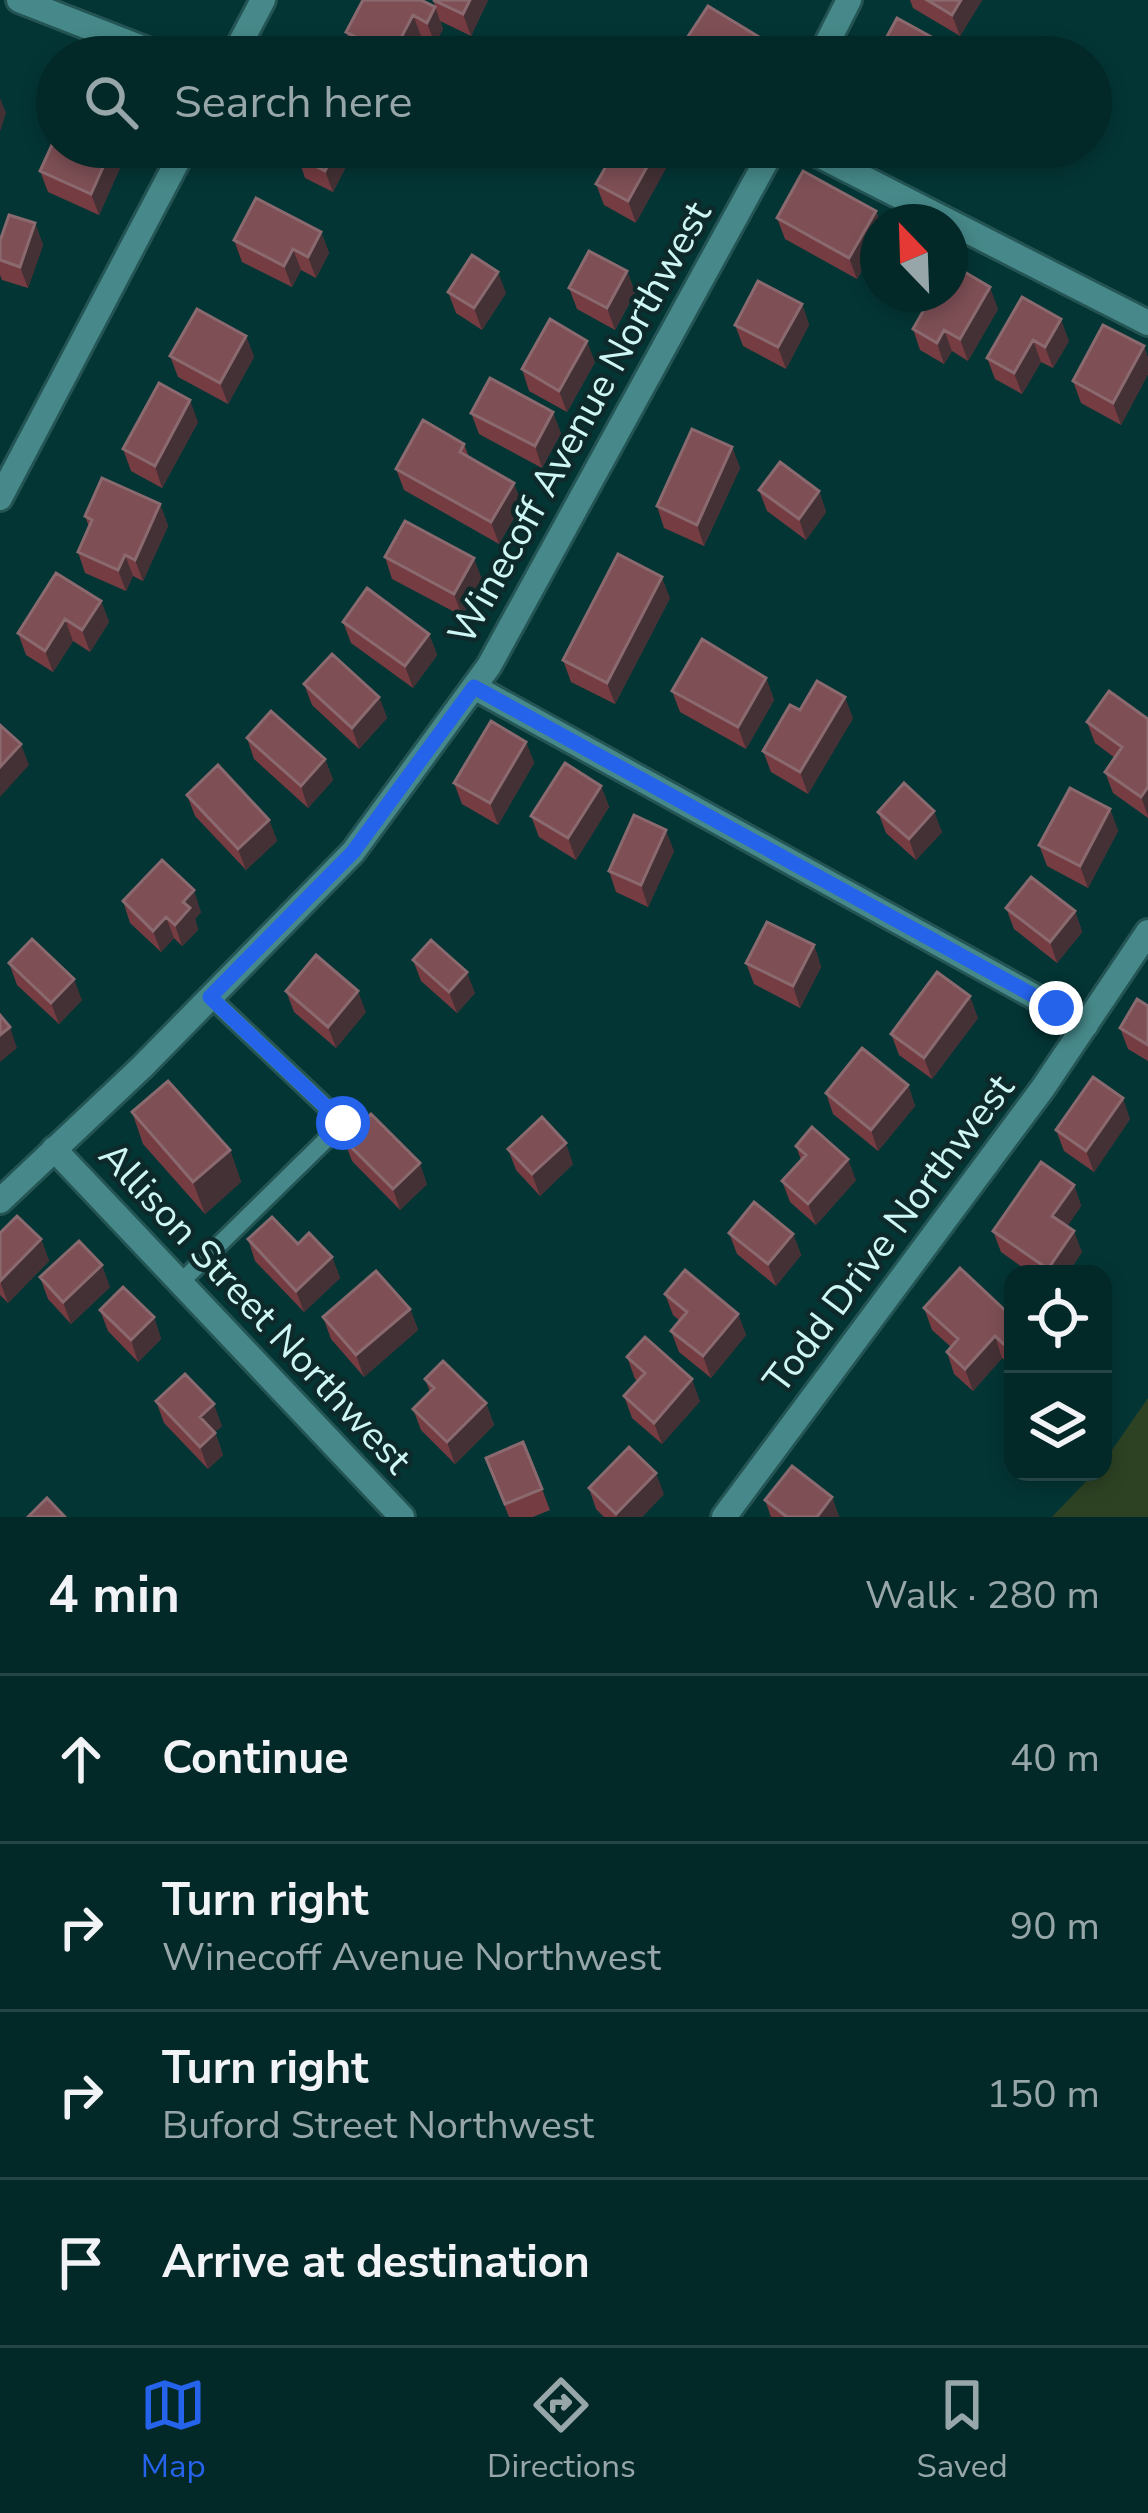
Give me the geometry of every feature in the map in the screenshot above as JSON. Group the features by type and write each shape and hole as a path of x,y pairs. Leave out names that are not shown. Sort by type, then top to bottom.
{"street":[{"path":"20,0 112,36"},
{"path":"243,36 263,0"},
{"path":"831,36 849,0"},
{"path":"0,498 174,168"},
{"name":"Winecoff Avenue Northwest","path":"0,1201 353,852 474,687 557,549 763,168"},
{"path":"844,168 1148,322"},
{"path":"474,687 1086,1025"},
{"name":"Todd Drive Northwest","path":"724,1517 1043,1088 1148,932"},
{"name":"Allison Street Northwest","path":"55,1149 402,1517"}],"lane":[{"path":"181,1282 343,1123 210,997"}],"green space":[{"path":"1148,1398 1148,1517 1052,1517 1086,1481 1112,1481 1112,1450"}],"building":[{"path":"363,0 421,0 435,7 427,23 413,15 402,36 346,32"},
{"path":"433,0 470,0 463,14"},
{"path":"927,0 961,0 952,15"},
{"path":"708,6 757,36 688,36"},
{"path":"897,18 930,36 887,36"},
{"path":"41,168 103,168 91,194"},
{"path":"605,168 646,168 628,201 596,184"},
{"path":"803,171 863,204 860,239 849,258 777,218"},
{"path":"256,198 321,232 308,257 293,249 284,266 234,240"},
{"path":"9,215 35,223 20,267 0,260 0,241"},
{"path":"589,251 627,271 607,308 569,288"},
{"path":"472,255 498,272 474,308 448,292"},
{"path":"968,274 990,287 960,339 944,330 937,343 913,329 923,312 968,312"},
{"path":"758,281 802,304 778,347 735,325"},
{"path":"1022,297 1061,319 1045,347 1033,340 1014,373 987,358"},
{"path":"197,309 246,336 220,383 170,356"},
{"path":"550,319 587,341 559,391 522,369"},
{"path":"1103,325 1144,346 1113,403 1073,381"},
{"path":"490,378 553,412 535,446 471,413"},
{"path":"159,383 190,400 155,466 123,449"},
{"path":"423,420 464,444 460,452 514,483 491,522 396,469"},
{"path":"692,429 732,447 697,525 657,506"},
{"path":"780,462 819,491 799,519 759,490"},
{"path":"102,478 160,504 135,560 125,555 118,570 78,552 92,520 85,516"},
{"path":"405,521 474,558 454,594 385,557"},
{"path":"618,554 662,577 607,683 563,660"},
{"path":"56,573 101,601 82,630 65,619 45,651 18,633"},
{"path":"367,588 429,634 405,666 343,622"},
{"path":"702,639 766,678 738,727 672,691"},
{"path":"332,654 379,697 352,728 304,684"},
{"path":"817,681 845,697 800,772 763,751 790,705 800,710"},
{"path":"1109,691 1148,719 1148,787 1141,797 1105,772 1122,747 1087,722"},
{"path":"271,711 325,759 301,786 247,738"},
{"path":"491,721 526,742 490,803 454,783"},
{"path":"0,725 21,744 0,767"},
{"path":"565,763 601,786 568,838 531,816"},
{"path":"218,765 269,820 238,849 187,795"},
{"path":"904,783 934,811 909,839 878,812"},
{"path":"1070,788 1110,809 1080,866 1039,845"},
{"path":"634,815 666,830 641,885 609,871"},
{"path":"162,860 194,890 183,902 190,908 175,925 166,917 153,931 123,901"},
{"path":"1031,877 1075,911 1050,942 1006,908"},
{"path":"767,922 814,945 793,986 746,963"},
{"path":"32,939 74,979 51,1003 9,963"},
{"path":"431,940 467,972 449,992 413,960"},
{"path":"316,955 358,991 328,1027 286,991"},
{"path":"937,972 970,996 924,1058 891,1034"},
{"path":"1137,999 1148,1006 1148,1045 1120,1028"},
{"path":"0,1015 10,1027 0,1035"},
{"path":"862,1048 908,1085 871,1130 826,1093"},
{"path":"1093,1077 1123,1098 1086,1151 1056,1130"},
{"path":"168,1081 230,1150 193,1182 132,1112"},
{"path":"371,1114 420,1163 393,1189 344,1140"},
{"path":"542,1117 566,1143 532,1174 508,1149"},
{"path":"812,1127 848,1159 808,1204 782,1181 806,1155 796,1146"},
{"path":"1041,1162 1074,1185 1052,1216 1074,1231 1051,1265 1042,1265 993,1231"},
{"path":"754,1202 793,1234 768,1264 729,1233"},
{"path":"17,1216 41,1239 0,1281 0,1233"},
{"path":"272,1217 298,1244 309,1233 332,1257 296,1291 248,1239"},
{"path":"79,1241 102,1265 63,1302 40,1277"},
{"path":"960,1268 1004,1310 1004,1344 995,1336 965,1369 947,1352 958,1339 924,1308"},
{"path":"685,1270 738,1314 703,1356 671,1331 687,1312 665,1294"},
{"path":"376,1271 410,1309 356,1355 323,1317"},
{"path":"123,1287 154,1317 131,1340 100,1310"},
{"path":"645,1337 692,1379 654,1423 624,1396 645,1373 627,1357"},
{"path":"443,1361 486,1403 447,1442 413,1409 434,1388 425,1379"},
{"path":"185,1374 214,1404 200,1417 215,1433 200,1447 156,1401"},
{"path":"523,1442 542,1489 505,1504 486,1458"},
{"path":"629,1447 656,1473 616,1514 589,1488"},
{"path":"792,1466 832,1497 817,1517 787,1517 765,1500"},
{"path":"47,1498 65,1517 28,1517"}],"route":[{"path":"343,1123 210,997 353,852 474,687 1056,1008"}]}
